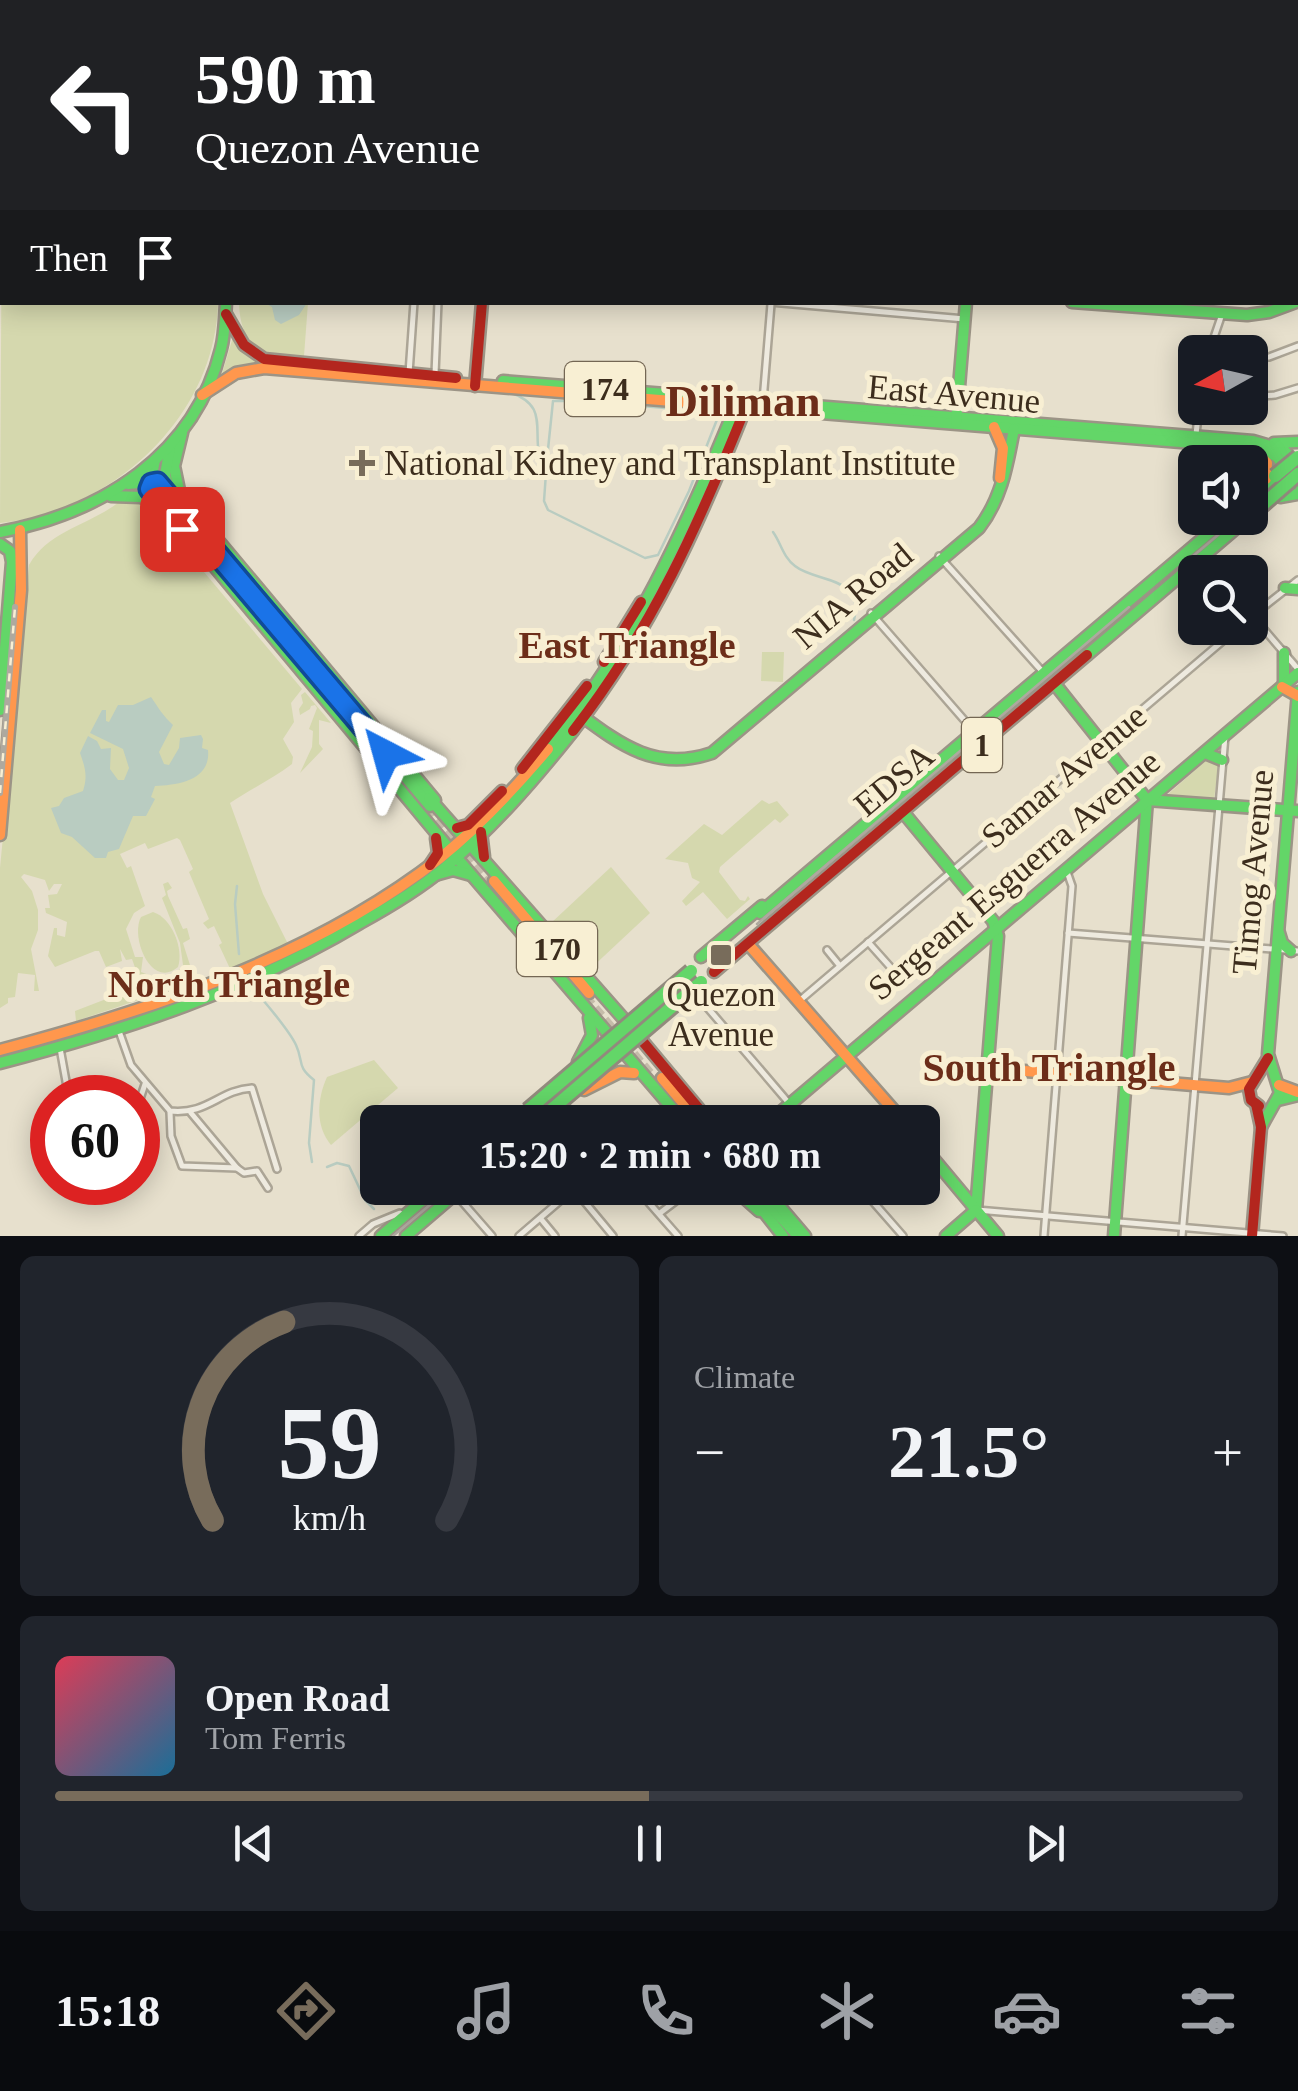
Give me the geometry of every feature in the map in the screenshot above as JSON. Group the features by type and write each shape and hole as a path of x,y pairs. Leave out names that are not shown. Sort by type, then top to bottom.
{"main road":[{"path":"476,383 482,305"},
{"path":"956,420 966,305"},
{"path":"1132,305 1260,314 1288,305"},
{"name":"East Avenue","path":"226,308 244,344 264,360 435,372 476,383"},
{"name":"170","path":"0,532 64,519 110,496 155,460 184,426 202,396 218,356 226,308"},
{"name":"East Avenue","path":"202,396 226,378 258,368 1196,436 1282,449 1295,469"},
{"path":"0,1050 119,1031 259,979 342,935 454,854 464,836 578,710 661,597 742,402"},
{"path":"464,836 481,832 548,760 664,561 742,402"},
{"name":"East Avenue","path":"956,420 1014,429 1212,445"},
{"name":"170","path":"184,426 174,466 180,495 351,700 454,854 472,874 490,878 614,1007 626,1025"},
{"name":"NIA Road","path":"941,558 979,521 995,494 1003,448 994,427"},
{"name":"NIA Road","path":"578,710 654,756 677,759 700,754 720,742 979,528 992,511 1005,480 1014,429"},
{"path":"110,496 141,497 169,506 164,475 171,442"},
{"path":"1269,448 1298,442"},
{"path":"128,484 153,486 155,460"},
{"path":"1268,479 1295,469"},
{"path":"1268,486 1295,469"},
{"name":"EDSA","path":"1268,506 1280,498 1295,469"},
{"name":"EDSA","path":"1268,499 1295,469"},
{"name":"170","path":"153,486 425,814"},
{"path":"1280,498 1298,494"},
{"name":"170","path":"169,506 464,836 490,878 607,1036 668,1105"},
{"path":"0,835 20,530"},
{"name":"EDSA","path":"1191,555 1209,535"},
{"name":"EDSA","path":"1197,555 1226,535"},
{"name":"EDSA","path":"1212,555 1233,535"},
{"path":"0,544 12,555 16,589 3,638 0,710"},
{"name":"EDSA","path":"1178,568 1043,672 800,878 715,973 773,928 783,913 1054,684 1178,569"},
{"path":"1284,652 1283,686 1298,694"},
{"name":"Sergeant Esguerra Avenue","path":"790,1104 1298,671"},
{"path":"1054,684 1147,800 1114,1229"},
{"name":"Timog Avenue","path":"1256,1080 1268,1057 1289,951 1278,932 1293,811 1298,694"},
{"path":"1204,753 1222,760"},
{"path":"1147,800 1293,811"},
{"path":"903,812 996,928 988,1068 972,1194 976,1210 998,1236"},
{"path":"425,814 438,843 432,870"},
{"path":"481,832 490,878"},
{"path":"432,870 472,874"},
{"name":"170","path":"490,878 587,995"},
{"name":"170","path":"490,878 488,898 607,1036"},
{"name":"170","path":"490,878 626,1025"},
{"name":"EDSA","path":"701,957 786,884 800,878"},
{"path":"0,1063 60,1048 252,968 404,889"},
{"name":"EDSA","path":"765,919 783,913"},
{"path":"980,942 990,944 997,954"},
{"path":"750,946 889,1105"},
{"path":"526,1105 674,981"},
{"path":"674,981 679,991 695,982"},
{"path":"622,1054 626,1025 639,1010 674,981 695,982"},
{"path":"575,1097 654,1029 695,982"},
{"path":"552,1105 695,982"},
{"path":"614,1007 639,1010"},
{"path":"578,1062 592,1034 589,1018"},
{"path":"654,1029 652,1044 656,1058"},
{"path":"638,1041 691,1105"},
{"path":"638,1041 690,1105"},
{"name":"170","path":"622,1054 634,1073 667,1105"},
{"name":"Timog Avenue","path":"1268,1057 1277,1082"},
{"path":"988,1068 1229,1088 1256,1080 1277,1082 1298,1094"},
{"path":"561,1105 620,1072 634,1073"},
{"path":"560,1077 562,1090 575,1097"},
{"path":"674,1105 659,1080 686,1105"},
{"path":"1252,1235 1261,1127 1249,1094 1256,1080"},
{"path":"1261,1127 1276,1102 1277,1082"},
{"path":"547,1088 575,1097"},
{"path":"1229,1088 1265,1107 1298,1094"},
{"path":"940,1163 972,1194"},
{"path":"377,1236 410,1205"},
{"path":"377,1236 416,1205"},
{"path":"406,1236 443,1205"},
{"path":"768,1205 783,1236"},
{"path":"771,1205 798,1236"},
{"path":"773,1205 806,1236"},
{"path":"946,1236 976,1210"}],"street":[{"path":"408,373 414,305"},
{"path":"435,372 438,305"},
{"path":"742,402 769,305"},
{"path":"806,305 964,318"},
{"path":"1215,335 1222,314"},
{"path":"1268,357 1298,346"},
{"path":"1268,396 1298,388"},
{"path":"1196,436 1197,425"},
{"path":"941,558 1043,672"},
{"path":"1268,604 1298,580"},
{"path":"872,615 974,731"},
{"path":"1268,634 1298,671"},
{"name":"Samar Avenue","path":"798,1002 1218,645"},
{"path":"1182,1236 1225,736"},
{"path":"1044,1236 1072,886 1066,869"},
{"path":"1068,933 1289,951"},
{"path":"868,942 893,970"},
{"path":"827,950 840,966"},
{"path":"695,982 790,1104"},
{"path":"119,1031 130,1065 138,1075"},
{"path":"60,1048 65,1075"},
{"path":"160,1099 170,1110 191,1113 250,1087 262,1112 277,1169"},
{"path":"575,1097 577,1105"},
{"path":"170,1110 170,1128 182,1166 236,1168"},
{"path":"191,1113 236,1168 244,1173 257,1171 268,1188"},
{"path":"225,1170 229,1158"},
{"path":"469,1205 492,1236"},
{"path":"519,1236 555,1205"},
{"path":"588,1205 613,1236"},
{"path":"651,1205 678,1236"},
{"path":"659,1214 671,1205"},
{"path":"876,1205 903,1236"},
{"path":"976,1210 1046,1216 1114,1229 1183,1228 1283,1236"},
{"path":"359,1236 373,1224 400,1213"},
{"path":"540,1218 555,1236"}],"green space":[{"path":"1,305 218,305 212,345 198,384 177,420 150,452 117,479 80,500 41,515 0,523"},
{"path":"239,305 308,305 304,356 262,352 251,342 240,318"},
{"path":"233,337 262,364 221,377"},
{"path":"119,502 141,504 157,516 302,689 291,703 294,722 283,739 293,757 292,764 230,803 263,894 290,948 233,975 214,926 208,929 203,923 209,919 180,840 148,849 145,843 120,854 127,868 131,866 145,906 134,913 126,929 135,957 143,957 141,972 152,976 169,976 183,965 180,943 162,898 166,895 163,884 168,882 172,888 167,891 168,896 190,939 183,943 195,981 76,1021 75,1011 114,996 111,982 137,973 132,959 126,960 120,949 122,961 106,967 99,951 95,951 55,967 48,956 54,928 57,935 65,937 67,922 46,913 45,908 50,908 48,895 57,894 62,884 54,884 49,891 45,880 24,874 21,877 32,891 38,910 38,930 31,949 39,991 34,991 35,975 18,973 15,997 8,998 8,1003 0,1008 0,868 29,565 58,536"},
{"path":"762,652 784,652 783,682 761,681"},
{"path":"305,692 331,723 319,720 319,744 323,749 300,773 312,747 313,731 309,729 317,708 311,706 300,715 301,695"},
{"path":"1211,756 1219,762 1214,799 1166,796"},
{"path":"762,800 769,804 777,801 789,815 780,823 775,819 719,872 740,900 745,901 748,896 750,899 727,919 703,892 686,906 682,901 700,882 692,878 688,863 665,859 704,824 722,835"},
{"path":"611,867 650,913 588,971 550,924"},
{"path":"153,912 171,927 178,943 178,967 168,972 152,967 138,936 141,917"},
{"path":"374,1060 398,1088 378,1105 360,1105 360,1120 331,1145 319,1112 327,1077"}],"shaded area":[{"path":"268,305 306,305 299,315 281,324 275,320"},
{"path":"151,697 173,725 159,752 164,764 169,765 180,738 201,735 208,760 192,779 155,786 151,797 155,799 146,816 133,816 119,849 108,852 106,858 95,858 72,837 61,833 51,808 83,791 85,772 80,753 88,736 101,749 111,748 110,769 118,780 124,780 129,768 123,749 90,733 102,710 106,710 109,722 118,705 133,705"}],"waterway":[{"path":"509,392 534,410 539,456 547,459 553,401 574,401"},
{"path":"547,459 544,501 548,510 645,558 658,555 718,417 713,412 594,402"},
{"path":"773,532 795,566 846,588 855,605 854,620"},
{"path":"237,886 239,954"},
{"path":"251,988 288,1032 303,1067 314,1080 309,1143 312,1162"},
{"path":"327,1167 337,1163 349,1166 365,1200 374,1209"}],"tunnel":[{"path":"425,810 490,886"},
{"path":"585,997 657,1082"}],"tram line":[{"path":"1268,492 1298,466"},
{"path":"1194,555 1218,535"},
{"path":"757,924 1129,607"},
{"path":"543,1105 695,976"},
{"path":"393,1236 430,1205"}],"railway":[{"path":"0,793 15,607"}],"traffic: fast":[{"path":"0,532 38,523 108,494 167,448 190,420 208,387 222,343 226,305"},
{"path":"956,423 966,305"},
{"path":"1112,305 1247,315 1288,305"},
{"path":"503,381 1253,441 1284,450 1298,467"},
{"path":"548,749 632,627 677,539 737,403"},
{"path":"747,407 1255,448 1276,456 1298,484"},
{"path":"571,708 620,742 654,757 691,758 712,753 979,528 998,493 1014,429"},
{"path":"182,433 174,466 180,495 435,800"},
{"path":"1274,443 1298,442"},
{"path":"169,494 165,475 170,447"},
{"path":"1275,476 1298,457"},
{"path":"155,460 157,483 430,806"},
{"path":"1268,500 1298,474"},
{"path":"1268,482 1275,476"},
{"path":"128,484 138,483 150,489 457,858 669,1105"},
{"path":"1280,497 1298,494"},
{"path":"111,496 141,497 162,506"},
{"path":"760,913 1207,535"},
{"path":"1087,655 1228,535"},
{"path":"0,544 10,551 12,562 0,710"},
{"path":"1285,588 1298,589"},
{"path":"1284,653 1284,685"},
{"path":"789,1105 1298,673"},
{"path":"1054,683 1147,800 1114,1236"},
{"path":"1261,1127 1280,1093 1268,1054 1298,692"},
{"path":"0,1063 185,1006 318,947 382,911 433,877 478,837 528,786 573,731"},
{"path":"1205,753 1222,760"},
{"path":"429,798 629,1025"},
{"path":"1147,800 1298,811"},
{"path":"903,812 993,921 998,936 976,1210"},
{"path":"435,875 453,870 471,875"},
{"path":"701,957 762,906"},
{"path":"1279,933 1282,943 1291,951"},
{"path":"534,1105 691,971"},
{"path":"557,1105 701,982"},
{"path":"578,1062 592,1035 589,1018"},
{"path":"1278,1100 1298,1095"},
{"path":"940,1167 998,1236"},
{"path":"381,1236 417,1205"},
{"path":"406,1236 442,1205"},
{"path":"752,1205 759,1211"},
{"path":"758,1205 783,1236"},
{"path":"770,1205 798,1236"},
{"path":"779,1205 805,1236"},
{"path":"946,1236 976,1210"}],"traffic: slow":[{"path":"202,395 236,373 264,368 747,407"},
{"path":"994,427 1003,448 1000,478"},
{"path":"0,835 21,590 20,530"},
{"path":"1282,687 1298,696"},
{"path":"0,1050 116,1017 230,976 339,924 391,893 455,846 548,749"},
{"path":"494,881 589,993"},
{"path":"750,946 889,1105"},
{"path":"988,1068 1229,1088 1252,1082"},
{"path":"584,1090 620,1072 634,1073"},
{"path":"662,1078 685,1105"},
{"path":"1279,1085 1298,1092"}],"traffic: jam":[{"path":"475,386 482,305"},
{"path":"226,314 244,345 264,359 456,378"},
{"path":"573,731 627,654 672,574 747,404"},
{"path":"604,662 641,602"},
{"path":"714,972 1087,655"},
{"path":"522,769 587,686"},
{"path":"457,828 468,825 502,791"},
{"path":"481,832 484,857"},
{"path":"430,865 438,853 436,838"},
{"path":"639,1037 696,1105"},
{"path":"1259,1106 1251,1100 1249,1089 1268,1058"},
{"path":"1252,1236 1261,1127 1256,1104"}],"place":[{"name":"National Kidney and Transplant Institute","path":"362,463"},
{"name":"Quezon Avenue","path":"721,955"}],"district":[{"name":"Diliman","path":"743,401"},
{"name":"East Triangle","path":"627,645"},
{"name":"North Triangle","path":"229,984"},
{"name":"South Triangle","path":"1049,1067"}],"route":[{"path":"182,529 150,489 152,484 157,483 386,754"}]}
